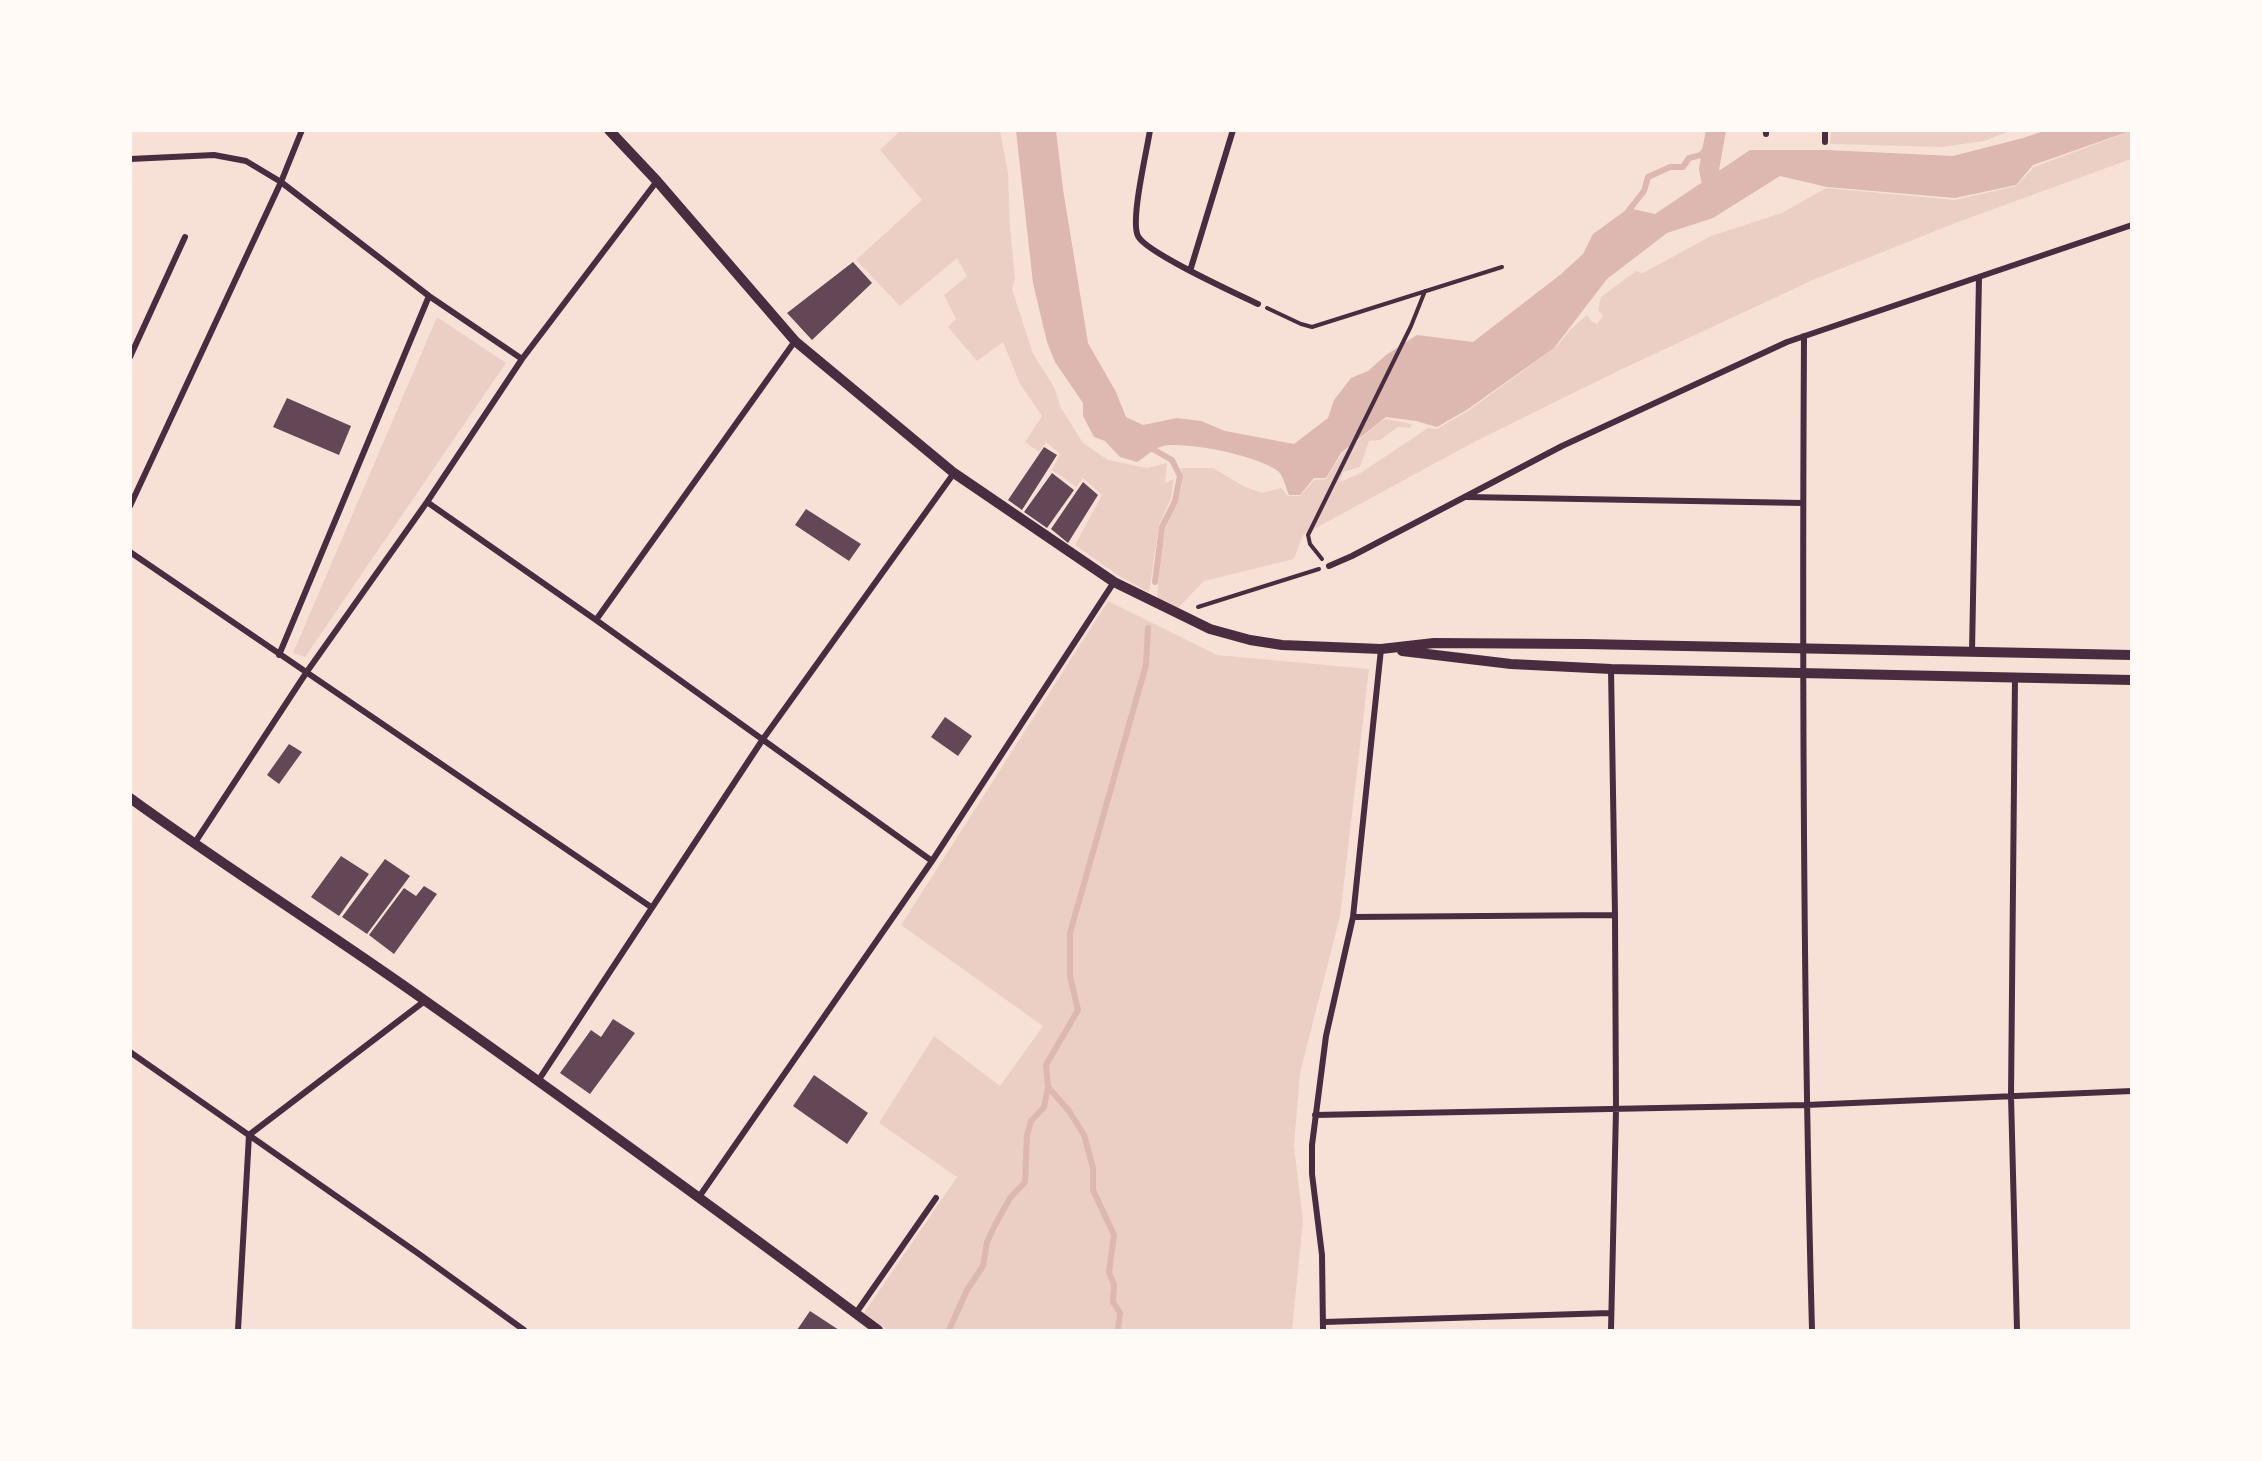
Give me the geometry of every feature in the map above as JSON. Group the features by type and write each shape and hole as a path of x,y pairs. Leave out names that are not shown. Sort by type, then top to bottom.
{"street":[{"path":"130,506 281,182 302,130"},
{"path":"609,130 657,181 795,341 954,472 1114,582 1210,629 1250,640 1282,645 1386,649 1511,664 1803,674 2132,680"},
{"path":"1150,130 1136,213 1137,235 1143,242 1190,271 1258,304"},
{"path":"1190,271 1233,130"},
{"path":"1825,130 1825,142"},
{"path":"130,159 179,155 229,156 246,161 281,182 429,296 522,359"},
{"path":"194,844 306,673 427,502 522,359 657,181"},
{"path":"1329,566 1562,446 1787,342 2132,225"},
{"path":"130,357 185,237"},
{"path":"1972,652 1979,277"},
{"path":"279,655 429,296"},
{"path":"1804,336 1802,649 1806,1105 1812,1330"},
{"path":"596,620 795,341"},
{"path":"538,1081 763,739 954,472"},
{"path":"1466,497 1803,503"},
{"path":"427,502 932,861"},
{"path":"130,552 651,907"},
{"path":"699,1197 932,861 1114,582"},
{"path":"1386,649 1434,643 1727,646 2132,655"},
{"path":"1323,1330 1322,1255 1312,1174 1312,1145 1326,1036 1353,917 1386,649"},
{"path":"1611,669 1616,1110 1611,1330"},
{"path":"2015,677 2008,1096 2017,1330"},
{"path":"130,798 194,844 426,1000 699,1197 878,1330"},
{"path":"1353,917 1615,915"},
{"path":"238,1330 249,1135 426,1000"},
{"path":"130,1052 524,1330"},
{"path":"1315,1115 1806,1105 2132,1091"},
{"path":"855,1313 936,1198"},
{"path":"1324,1322 1610,1313"}],"path":[{"path":"1258,304 1312,327 1502,267"},
{"path":"1177,614 1329,566 1310,544 1308,535 1411,326 1425,291"}],"shaded area":[{"path":"901,130 1000,131 1008,173 1015,279 1012,289 1033,354 1054,387 1061,408 1083,443 1108,460 1147,468 1167,463 1165,483 1174,479 1171,498 1159,525 1149,592 1119,576 1075,545 1102,495 1083,478 1076,487 1052,470 1060,454 1046,442 1039,452 1025,442 1042,416 1020,384 1003,342 977,361 948,327 956,319 944,295 967,276 957,258 900,306 856,260 922,200 880,150"},
{"path":"1831,130 2010,131 1984,141 1942,147 1830,144"},
{"path":"1016,131 1056,131 1088,343 1116,392 1126,417 1143,425 1177,418 1201,421 1225,431 1294,444 1328,418 1334,400 1351,378 1368,371 1386,355 1417,335 1473,342 1560,275 1583,254 1593,234 1629,208 1655,214 1750,150 1827,150 1953,156 2044,131 2130,131 2033,165 2016,185 1955,198 1827,187 1780,176 1713,218 1667,233 1607,279 1554,348 1468,409 1437,427 1416,421 1386,417 1341,453 1326,478 1314,478 1300,495 1289,495 1280,473 1258,461 1203,447 1170,445 1157,448 1137,462 1120,457 1105,441 1094,437 1083,416 1083,403 1055,362 1047,342 1033,283"},
{"path":"2131,131 2131,159 1958,222 1815,279 1620,370 1474,442 1303,535 1294,559 1204,581 1178,608 1157,598 1163,539 1180,493 1181,468 1213,468 1243,486 1262,493 1281,488 1288,496 1300,496 1314,480 1326,479 1342,454 1379,423 1386,419 1412,424 1410,428 1398,427 1380,440 1369,441 1360,467 1343,472 1340,482 1359,474 1428,428 1437,429 1468,411 1557,346 1587,315 1597,324 1603,316 1598,310 1601,297 1636,271 1643,273 1711,236 1782,213 1826,188 1955,200 2016,186 2034,167"},
{"path":"437,317 506,363 305,657 293,653"},
{"path":"1108,601 1217,655 1369,669 1340,916 1300,1073 1294,1146 1303,1221 1292,1330 888,1330 864,1313 957,1177 879,1123 934,1036 1000,1086 1043,1026 901,925"}],"building":[{"path":"853,262 872,283 812,340 787,313"},
{"path":"287,398 351,426 339,455 273,427"},
{"path":"1044,447 1057,455 1022,510 1008,500"},
{"path":"1052,473 1074,490 1047,528 1024,512"},
{"path":"1083,482 1098,495 1068,543 1051,529"},
{"path":"806,509 861,544 849,561 795,525"},
{"path":"945,717 972,736 958,756 931,737"},
{"path":"289,744 302,752 279,784 267,775"},
{"path":"341,856 369,874 339,916 311,897"},
{"path":"385,859 410,876 367,934 342,917"},
{"path":"424,886 437,894 394,954 369,935 404,888 416,896"},
{"path":"613,1019 635,1033 590,1094 560,1073 591,1030 601,1037"},
{"path":"814,1075 868,1113 847,1144 793,1106"},
{"path":"810,1311 839,1330 797,1330"}],"waterway":[{"path":"1712,184 1709,169 1716,130"},
{"path":"1626,214 1644,191 1648,177 1670,167 1683,167 1689,158 1701,155 1714,138"},
{"path":"1149,447 1172,460 1180,476 1175,501 1162,527 1155,582"},
{"path":"949,1330 967,1290 983,1266 987,1242 995,1225 1010,1198 1025,1182 1027,1135 1031,1121 1044,1107 1048,1087 1046,1065 1078,1010 1070,976 1070,933 1146,665 1148,628"},
{"path":"1048,1087 1069,1111 1084,1135 1093,1168 1093,1190 1114,1235 1109,1272 1114,1285 1113,1302 1120,1313 1118,1330"}]}
